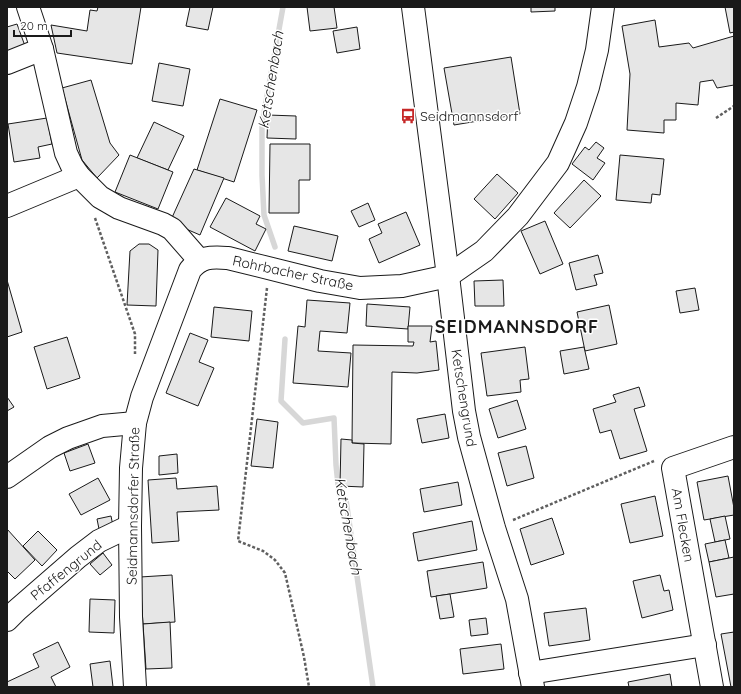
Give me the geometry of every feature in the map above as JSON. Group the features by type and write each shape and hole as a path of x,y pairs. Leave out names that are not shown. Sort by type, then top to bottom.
{"street":[{"path":"28,7 42,50 66,153 72,166 79,176 100,197 119,208 163,224 172,229 200,261"},
{"name":"Ketschengrund","path":"414,7 464,411 469,437 494,528 516,599 531,680"},
{"name":"Rohrbacher Straße","path":"200,261 205,258 228,258 320,282 360,288 402,286 448,276 484,251 518,216 558,163 576,123 588,87 597,50 603,7"},
{"path":"7,63 42,50"},
{"path":"7,206 79,176"},
{"name":"Seidmannsdorfer Straße","path":"135,687 130,526 131,468 135,423 142,397 185,281 190,270 200,261"},
{"path":"7,477 50,447 68,438 102,426 135,423"},
{"name":"Am Flecken","path":"712,687 673,468 734,447"},
{"name":"Pfaffengrund","path":"7,620 78,557 99,542 130,526"},
{"path":"531,680 704,645"}],"path":[{"path":"716,118 734,106"},
{"path":"94,213 135,334 135,356"},
{"path":"269,269 238,541 263,551 275,560 285,573 304,657 309,687"},
{"path":"494,528 657,460 673,468"}],"building":[{"path":"98,7 141,7 132,64 57,53 51,25 87,31 90,10 97,11"},
{"path":"190,7 213,7 208,30 186,26"},
{"path":"307,7 334,7 337,28 310,31"},
{"path":"531,7 555,7 555,11 531,12"},
{"path":"725,7 734,7 734,32 730,33"},
{"path":"655,20 659,47 689,43 693,48 734,36 734,85 717,88 713,80 700,82 698,105 676,103 676,120 664,120 664,133 627,130 630,74 622,26"},
{"path":"17,24 25,46 7,53 7,27"},
{"path":"357,27 360,49 337,53 333,31"},
{"path":"511,57 520,114 454,125 444,68"},
{"path":"159,63 190,69 183,106 152,101"},
{"path":"91,80 110,143 119,155 97,178 82,160 62,88"},
{"path":"220,99 257,110 234,182 197,170"},
{"path":"268,115 296,116 296,139 267,138"},
{"path":"47,118 52,144 38,147 40,158 14,162 8,124"},
{"path":"154,122 184,136 168,170 137,158"},
{"path":"596,142 604,148 597,158 605,163 593,180 572,164 585,147 589,150"},
{"path":"270,144 310,144 310,180 299,180 299,213 269,213"},
{"path":"130,155 173,172 158,209 115,192"},
{"path":"620,155 664,159 660,195 652,194 651,203 616,200"},
{"path":"194,169 224,178 200,235 170,222"},
{"path":"497,174 518,193 495,219 474,199"},
{"path":"584,180 601,196 570,228 554,213"},
{"path":"226,198 260,216 256,224 266,229 255,251 210,227"},
{"path":"368,203 375,220 359,227 351,211"},
{"path":"406,212 420,245 379,263 369,239 382,233 378,224"},
{"path":"545,221 563,264 540,274 521,231"},
{"path":"294,226 338,236 332,261 288,251"},
{"path":"139,244 149,244 158,250 156,306 127,305 130,251"},
{"path":"598,255 603,273 594,275 597,285 576,290 569,263"},
{"path":"7,280 22,332 7,337"},
{"path":"503,280 504,306 475,306 474,281"},
{"path":"695,288 699,310 680,313 676,291"},
{"path":"307,300 350,303 347,333 320,331 318,351 351,353 348,387 293,383 298,326 305,327"},
{"path":"367,304 410,307 408,329 366,326"},
{"path":"609,305 617,344 585,351 577,312"},
{"path":"214,307 252,311 249,341 211,337"},
{"path":"408,326 432,326 430,342 436,341 439,370 417,373 392,372 391,444 352,443 353,345 413,346 414,342 408,342"},
{"path":"190,333 208,340 199,362 214,368 198,406 166,393"},
{"path":"67,337 80,378 47,389 34,347"},
{"path":"525,347 529,379 520,380 521,392 487,396 481,353"},
{"path":"584,347 589,369 564,374 560,351"},
{"path":"639,387 645,406 634,409 647,451 620,459 611,430 600,433 593,409 616,402 613,395"},
{"path":"7,397 14,407 7,411"},
{"path":"517,400 526,429 498,438 489,409"},
{"path":"445,414 449,438 422,443 417,419"},
{"path":"257,419 278,422 273,468 251,466"},
{"path":"341,439 352,440 352,443 364,444 363,487 340,486"},
{"path":"88,444 95,463 70,471 64,453"},
{"path":"526,446 534,478 507,486 498,453"},
{"path":"177,454 178,473 159,475 159,456"},
{"path":"728,476 734,515 704,520 697,482"},
{"path":"98,478 110,500 81,515 69,494"},
{"path":"176,478 177,489 217,486 219,510 177,512 179,541 152,543 148,480"},
{"path":"458,482 462,505 424,512 420,489"},
{"path":"655,496 663,536 630,543 621,504"},
{"path":"111,516 113,526 99,529 97,519"},
{"path":"725,516 730,539 715,542 710,519"},
{"path":"552,518 564,554 531,565 520,529"},
{"path":"472,521 477,550 418,561 413,533"},
{"path":"7,529 35,560 15,579 7,571"},
{"path":"38,531 57,550 42,566 23,546"},
{"path":"725,540 729,558 709,562 705,544"},
{"path":"103,553 112,565 100,575 90,564"},
{"path":"734,557 734,594 716,597 709,562"},
{"path":"483,562 487,588 431,597 427,571"},
{"path":"172,575 175,622 143,624 140,577"},
{"path":"660,575 664,591 669,590 673,610 642,618 633,581"},
{"path":"450,594 454,617 440,619 436,596"},
{"path":"90,599 115,600 114,633 89,632"},
{"path":"586,608 590,640 549,646 544,613"},
{"path":"486,618 488,634 471,636 469,620"},
{"path":"170,622 172,668 146,669 143,624"},
{"path":"734,632 734,687 731,687 721,634"},
{"path":"58,642 70,667 51,677 56,687 7,687 7,682 39,667 33,654"},
{"path":"501,644 504,669 463,674 460,649"},
{"path":"110,661 113,687 93,687 90,664"},
{"path":"670,674 672,687 629,687 628,682"}],"waterway":[{"name":"Ketschenbach","path":"275,247 264,215 262,124 283,7"},
{"name":"Ketschenbach","path":"285,339 281,401 303,423 334,418 339,494 346,500 373,687"}],"place":[{"name":"Seidmannsdorf","path":"408,116"}],"district":[{"name":"SEIDMANNSDORF","path":"517,327"}]}
